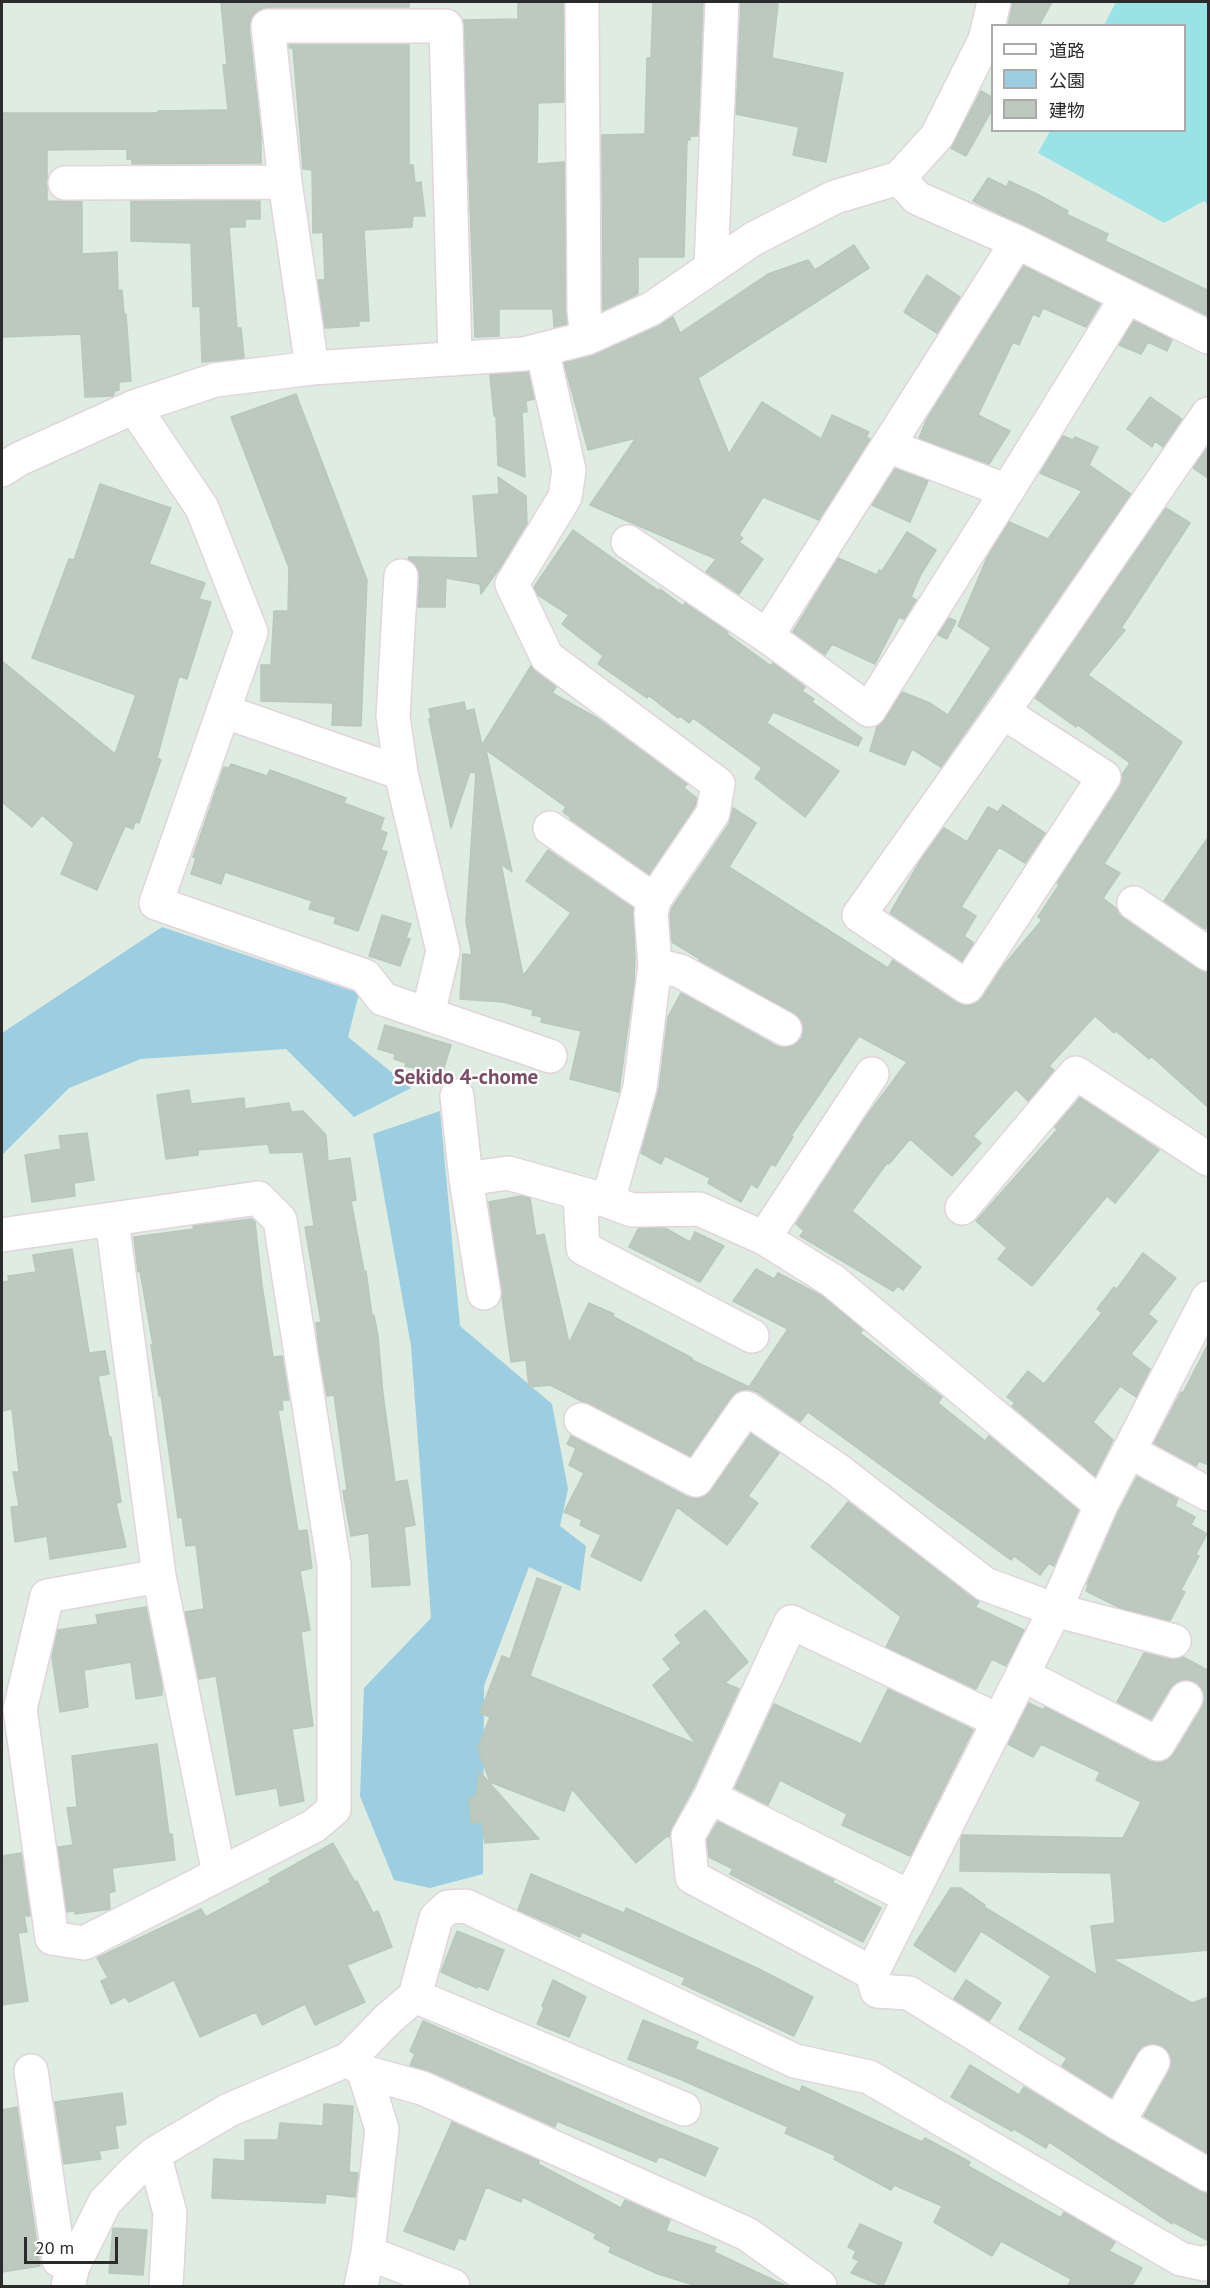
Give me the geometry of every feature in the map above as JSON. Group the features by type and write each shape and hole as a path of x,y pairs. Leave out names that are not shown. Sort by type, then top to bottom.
{"street":[{"path":"582,2 584,311 587,338"},
{"path":"711,267 722,2"},
{"path":"2,470 19,459 134,407 216,380 312,368 524,354 587,338 651,309 753,239 835,197 899,178 937,136 985,40 994,2"},
{"path":"312,368 285,182 266,14 446,26 455,359"},
{"path":"899,178 917,198 1017,242 1209,337"},
{"path":"65,183 285,182"},
{"path":"767,636 1017,242"},
{"path":"628,542 767,636 869,710 1127,297"},
{"path":"542,349 569,470 565,497 512,584 547,657 718,784 713,813 654,900 651,914 655,965 640,1087 594,1197 583,1248 752,1336"},
{"path":"134,407 202,508 251,632 156,903 365,976 382,999 550,1056"},
{"path":"1003,712 1104,777 967,987 859,915 1209,414"},
{"path":"888,446 1007,491"},
{"path":"401,576 393,716 401,773 443,951 428,1014"},
{"path":"223,711 401,773"},
{"path":"550,828 654,900"},
{"path":"1134,903 1209,954"},
{"path":"655,965 680,970 784,1029"},
{"path":"962,1208 1076,1073 1209,1159"},
{"path":"764,1238 872,1074"},
{"path":"457,1096 466,1179 484,1293"},
{"path":"466,1179 508,1173 632,1210 699,1209 764,1238 833,1281 1101,1505"},
{"path":"2,1235 258,1198 280,1220 334,1565 334,1809 314,1826 84,1943 52,1938 20,1709 47,1596 159,1576"},
{"path":"112,1220 159,1576 219,1874"},
{"path":"1204,1317 1101,1505 1056,1610 872,1973 877,1991 909,1993 1118,2123 1209,2175"},
{"path":"581,1420 696,1480 746,1408 839,1471 985,1584 1056,1610 1174,1641"},
{"path":"1129,1451 1209,1494"},
{"path":"872,1973 692,1877 688,1836 710,1797 791,1622 999,1721"},
{"path":"1023,1675 1158,1744 1186,1698"},
{"path":"710,1797 910,1897"},
{"path":"70,2276 105,2202 154,2154 229,2110 357,2065 388,2019 415,1996 436,1918 448,1907 466,1906 795,2061 869,2077 1180,2259 1204,2264 1209,2262"},
{"path":"415,1996 684,2109"},
{"path":"1118,2123 1153,2062"},
{"path":"357,2065 382,2129 368,2253 361,2286"},
{"path":"357,2065 422,2088 747,2234 820,2286"},
{"path":"31,2071 59,2260 70,2276"},
{"path":"154,2154 170,2213 166,2286"},
{"path":"368,2253 453,2286"}],"green space":[{"path":"162,927 359,993 348,1037 411,1088 354,1117 286,1049 141,1059 69,1088 2,1155 2,1033"},
{"path":"440,1111 460,1326 552,1404 568,1489 560,1526 586,1546 580,1591 529,1567 484,1686 483,1874 430,1888 394,1880 360,1796 364,1688 431,1618 411,1346 373,1134"}],"shaded area":[{"path":"1116,2 1208,2 1208,204 1204,201 1164,223 1038,153 1049,132 1186,132 1186,24 1105,24"}],"building":[{"path":"221,2 409,2 409,7 268,7 258,11 251,18 249,28 261,136 261,163 132,164 132,159 127,159 127,149 47,150 47,201 82,202 82,254 117,252 118,291 122,290 124,314 126,314 131,381 119,382 119,390 115,391 113,396 85,397 81,334 2,337 2,113 158,113 158,111 228,110 223,65 227,65"},
{"path":"518,2 563,2 564,102 538,103 537,164 564,162 567,324 554,327 553,309 499,309 499,336 475,337 463,20 518,19"},
{"path":"653,2 703,2 698,136 690,136 690,140 687,140 684,257 638,257 638,294 603,310 602,135 645,134 647,58 651,58"},
{"path":"741,2 778,4 772,58 843,73 826,162 793,155 799,127 736,114"},
{"path":"1013,2 1052,2 1040,24 1008,24"},
{"path":"289,45 409,45 409,165 413,165 415,183 421,182 425,216 413,216 412,227 364,230 369,321 359,321 359,326 325,328 318,280 325,280 323,232 313,233 312,170 303,169 293,48 289,48"},
{"path":"981,91 991,97 991,112 966,156 951,148"},
{"path":"988,178 1007,187 1009,181 1037,194 1068,211 1066,214 1108,234 1105,241 1209,291 1209,316 973,201"},
{"path":"131,201 260,201 260,219 245,219 245,227 229,227 237,328 241,328 244,358 202,362 200,306 193,307 191,243 131,241"},
{"path":"854,245 869,268 698,378 729,454 762,402 821,439 832,415 869,432 866,437 870,439 819,520 763,497 739,535 743,538 739,542 763,559 739,594 706,572 716,559 590,505 636,438 588,450 564,363 595,355 659,326 673,317 680,333 768,274 808,260 815,270"},
{"path":"1024,266 1100,304 1086,327 1043,308 1039,317 1033,314 1019,345 1013,342 978,415 1010,431 989,464 919,438 927,419"},
{"path":"927,275 960,297 937,333 904,312"},
{"path":"1134,321 1172,340 1167,351 1148,342 1141,354 1119,345"},
{"path":"528,372 534,399 526,401 527,412 522,412 525,477 498,465 496,416 494,416 490,375"},
{"path":"296,394 367,580 361,726 332,725 333,703 261,701 261,665 271,665 274,611 288,611 289,568 231,417"},
{"path":"1150,397 1182,419 1163,447 1155,441 1152,447 1127,429"},
{"path":"1063,436 1073,440 1075,437 1098,447 1089,465 1131,494 941,767 912,749 905,765 870,751 877,727 885,720 902,692 930,703 948,715 991,648 958,626 987,558 1009,522 1048,539 1082,491 1040,473"},
{"path":"1209,446 1209,479 1193,468"},
{"path":"895,469 928,481 910,522 872,505"},
{"path":"498,477 526,496 527,523 501,566 481,594 480,584 446,578 445,607 418,607 420,576 417,567 408,559 409,557 478,558 473,496 499,494"},
{"path":"100,484 171,508 149,564 205,583 199,599 211,602 187,679 179,676 157,758 161,760 139,823 135,822 133,829 125,826 97,890 61,874 74,843 42,815 32,827 2,802 2,661 115,754 136,695 32,658 69,559 74,560"},
{"path":"1166,508 1190,523 1121,628 1125,630 1088,675 1182,742 1104,864 1120,873 1103,898 1117,909 1123,918 1197,969 1209,972 1209,1108 1151,1056 1149,1059 1095,1016 1049,1066 1054,1070 1028,1101 1016,1089 973,1136 981,1143 952,1176 910,1139 889,1164 887,1163 852,1211 921,1267 903,1290 898,1286 893,1291 800,1236 804,1231 796,1224 866,1117 907,1062 859,1036 791,1136 793,1137 775,1166 771,1164 757,1188 751,1184 741,1202 708,1183 710,1178 665,1156 661,1164 641,1153 659,1089 668,1017 681,993 776,1046 786,1048 802,1038 804,1029 801,1020 794,1013 699,960 672,942 670,915 672,908 729,824 733,808 756,823 729,867 888,968 893,960 965,1006 975,1004 983,997 1004,965 1042,920 1038,917 1059,885 1057,883 1120,787 1122,775 1130,763 1078,725 1076,727 1035,698"},
{"path":"573,530 659,591 660,589 683,606 685,603 728,632 727,634 771,666 773,663 805,687 802,691 814,699 812,702 862,738 858,746 773,712 767,723 839,771 805,817 755,778 762,768 693,718 689,723 680,716 678,718 648,695 647,698 598,664 603,656 562,624 569,615 538,595 534,587"},
{"path":"907,532 936,550 921,574 911,597 916,600 904,619 899,617 875,664 832,644 825,655 793,632 838,558 877,575 879,570 882,571"},
{"path":"949,618 956,621 947,639 938,635"},
{"path":"531,666 556,687 552,693 597,718 687,784 684,788 697,798 695,806 649,874 570,819 563,812 566,807 486,750 512,872 501,864 523,976 571,913 526,881 548,850 633,908 634,982 619,1092 570,1079 581,1031 541,1022 542,1017 532,1015 533,1010 503,1002 460,999 463,954 472,955 466,922 476,773 470,772 451,828 429,719 431,718 429,709 464,702 466,711 474,709 482,745"},
{"path":"231,764 267,776 270,770 346,798 344,803 384,818 380,830 387,833 381,850 387,852 358,931 334,923 336,917 309,909 312,901 225,872 221,884 191,874 196,858 193,857 224,767 229,768"},
{"path":"1003,805 1045,833 1025,863 999,847 961,907 976,916 964,936 974,943 962,961 890,913 922,858 944,828 967,842 988,807 998,812"},
{"path":"1209,836 1209,925 1205,929 1164,901"},
{"path":"382,915 411,924 406,938 410,939 400,966 369,956"},
{"path":"385,1025 451,1045 442,1074 405,1066 406,1063 394,1059 395,1054 378,1049"},
{"path":"189,1090 191,1104 244,1098 245,1109 289,1103 291,1112 303,1111 326,1135 328,1161 350,1158 356,1200 351,1201 364,1271 366,1271 372,1316 374,1315 378,1336 395,1482 407,1480 415,1525 404,1527 410,1585 372,1587 369,1533 351,1536 343,1491 347,1490 334,1395 327,1396 319,1350 316,1323 321,1322 305,1227 314,1226 303,1152 270,1153 268,1144 198,1150 198,1155 166,1159 157,1095"},
{"path":"1080,1098 1159,1150 1115,1203 1107,1196 1032,1286 998,1259 1007,1248 976,1221 1057,1130 1055,1127"},
{"path":"87,1133 94,1180 74,1183 75,1196 32,1202 25,1155 61,1149 59,1136"},
{"path":"521,1196 530,1198 536,1236 544,1234 569,1343 589,1303 614,1314 612,1316 692,1360 749,1387 788,1329 733,1301 756,1269 774,1279 778,1273 822,1296 863,1330 860,1333 942,1397 938,1403 985,1441 989,1436 1078,1510 1054,1566 1049,1563 1040,1575 1014,1556 1011,1560 808,1412 800,1422 757,1392 748,1389 738,1391 731,1397 690,1456 550,1385 529,1387 526,1360 511,1362 489,1202"},
{"path":"252,1219 255,1222 273,1357 282,1356 289,1400 282,1400 283,1410 278,1410 298,1531 307,1530 312,1568 300,1571 310,1630 301,1632 313,1726 292,1729 304,1801 280,1806 277,1788 236,1795 216,1676 199,1679 185,1612 204,1609 196,1545 186,1546 182,1517 178,1518 161,1395 159,1396 151,1345 153,1345 140,1271 138,1272 134,1237 194,1229 193,1226"},
{"path":"665,1228 690,1242 695,1232 724,1246 700,1282 629,1247 638,1229"},
{"path":"72,1249 89,1353 105,1351 109,1374 98,1376 109,1437 111,1437 121,1502 116,1503 126,1547 50,1559 47,1536 15,1542 11,1507 19,1506 13,1472 19,1472 12,1409 2,1411 2,1282 9,1281 8,1276 36,1272 33,1255"},
{"path":"1143,1253 1176,1278 1148,1314 1157,1321 1131,1354 1150,1369 1136,1397 1120,1386 1093,1422 1113,1440 1095,1476 1012,1406 1015,1403 1007,1397 1028,1371 1044,1384 1102,1313 1097,1309 1114,1287 1117,1289"},
{"path":"1209,1342 1209,1465 1199,1461 1196,1466 1154,1443"},
{"path":"751,1434 779,1453 748,1496 758,1503 727,1545 677,1507 641,1581 591,1556 601,1535 580,1525 582,1520 564,1512 584,1473 569,1465 576,1448 567,1444 571,1436 687,1497 697,1499 711,1491"},
{"path":"1137,1477 1178,1499 1175,1506 1195,1517 1191,1525 1207,1534 1196,1554 1199,1556 1181,1590 1185,1592 1170,1621 1120,1608 1086,1591 1118,1513"},
{"path":"848,1502 979,1602 975,1607 1024,1630 1006,1666 992,1659 976,1689 886,1647 901,1617 811,1547"},
{"path":"537,1578 561,1587 530,1676 696,1744 653,1685 671,1669 663,1659 681,1643 675,1635 705,1610 748,1662 725,1683 739,1689 669,1837 667,1836 636,1863 572,1789 564,1811 490,1782 480,1755 481,1750 477,1749 490,1717 480,1713 502,1656 510,1659"},
{"path":"146,1607 162,1695 136,1699 131,1662 84,1670 88,1707 60,1712 52,1657 58,1630 98,1624 96,1615"},
{"path":"1144,1653 1169,1659 1183,1657 1209,1671 1209,1950 1112,1959 1192,2003 1209,1997 1209,2150 1207,2153 1144,2116 1172,2063 1169,2053 1163,2046 1152,2043 1143,2046 1111,2097 1062,2066 1067,2058 1019,2029 1051,1976 981,1931 955,1972 914,1945 951,1888 961,1888 985,1905 984,1907 1097,1975 1091,1926 1115,1923 1111,1873 960,1871 961,1839 962,1835 1123,1838 1141,1802 1096,1780 1100,1772 1041,1744 1033,1757 1008,1744 1029,1703 1043,1710 1045,1707 1149,1761 1159,1763 1168,1760 1202,1708 1205,1698 1203,1690 1196,1682 1186,1679 1170,1688 1151,1719 1117,1702"},
{"path":"888,1689 973,1730 910,1856 842,1825 847,1814 780,1780 768,1805 735,1788 774,1704 861,1744"},
{"path":"157,1744 169,1834 172,1834 175,1860 112,1868 115,1891 109,1893 110,1909 75,1914 75,1911 67,1912 58,1847 73,1845 67,1808 77,1807 72,1756"},
{"path":"479,1771 539,1839 485,1843 482,1822 471,1823 469,1797 476,1797"},
{"path":"718,1822 834,1880 832,1882 881,1908 863,1942 730,1874 733,1869 709,1857 707,1840"},
{"path":"333,1843 355,1882 357,1881 373,1913 378,1911 392,1947 347,1965 365,2002 315,2025 305,2004 262,2025 256,2012 200,2037 174,1980 129,2002 125,1997 111,2004 101,1981 108,1978 97,1958 201,1909 206,1917 271,1882 269,1879"},
{"path":"21,1853 30,1916 24,1916 27,1932 18,1933 28,2001 2,2005 2,1856"},
{"path":"531,1874 624,1913 626,1908 759,1969 813,1997 794,2036 682,1984 685,1978 582,1932 580,1937 518,1910"},
{"path":"457,1931 504,1950 488,1990 478,1986 477,1988 441,1972"},
{"path":"553,1980 586,1997 569,2037 537,2024"},
{"path":"966,1980 1001,2003 989,2021 954,1999"},
{"path":"643,2020 698,2042 695,2049 800,2092 802,2086 922,2142 925,2138 970,2162 968,2166 1061,2218 1064,2212 1115,2242 1109,2251 1142,2268 1132,2286 1068,2286 1071,2279 1001,2241 992,2256 934,2222 942,2206 894,2185 891,2190 834,2159 836,2156 785,2133 788,2127 628,2059"},
{"path":"423,2021 718,2148 705,2176 659,2156 656,2162 557,2121 555,2127 430,2071 410,2065 415,2054 410,2051"},
{"path":"970,2065 1019,2095 1024,2087 1109,2139 1199,2191 1209,2194 1209,2241 1173,2222 1172,2224 1049,2142 1046,2148 951,2097"},
{"path":"122,2093 126,2124 115,2126 118,2148 99,2151 101,2159 64,2164 55,2102"},
{"path":"324,2104 353,2106 349,2172 358,2173 355,2197 326,2194 325,2203 212,2198 214,2159 245,2161 245,2140 278,2140 280,2123 323,2126"},
{"path":"17,2107 40,2266 2,2272 2,2110"},
{"path":"452,2122 539,2161 538,2164 621,2208 625,2200 670,2220 666,2231 716,2247 714,2252 786,2286 697,2286 658,2274 609,2252 611,2247 594,2238 596,2234 523,2197 521,2202 486,2187 465,2240 459,2238 454,2250 404,2231"},
{"path":"860,2224 902,2243 883,2286 851,2273 859,2261 853,2258 856,2251 848,2247"},
{"path":"113,2228 147,2230 143,2275 109,2273"}],"district":[{"name":"Sekido 4-chome","path":"466,1078"}]}
